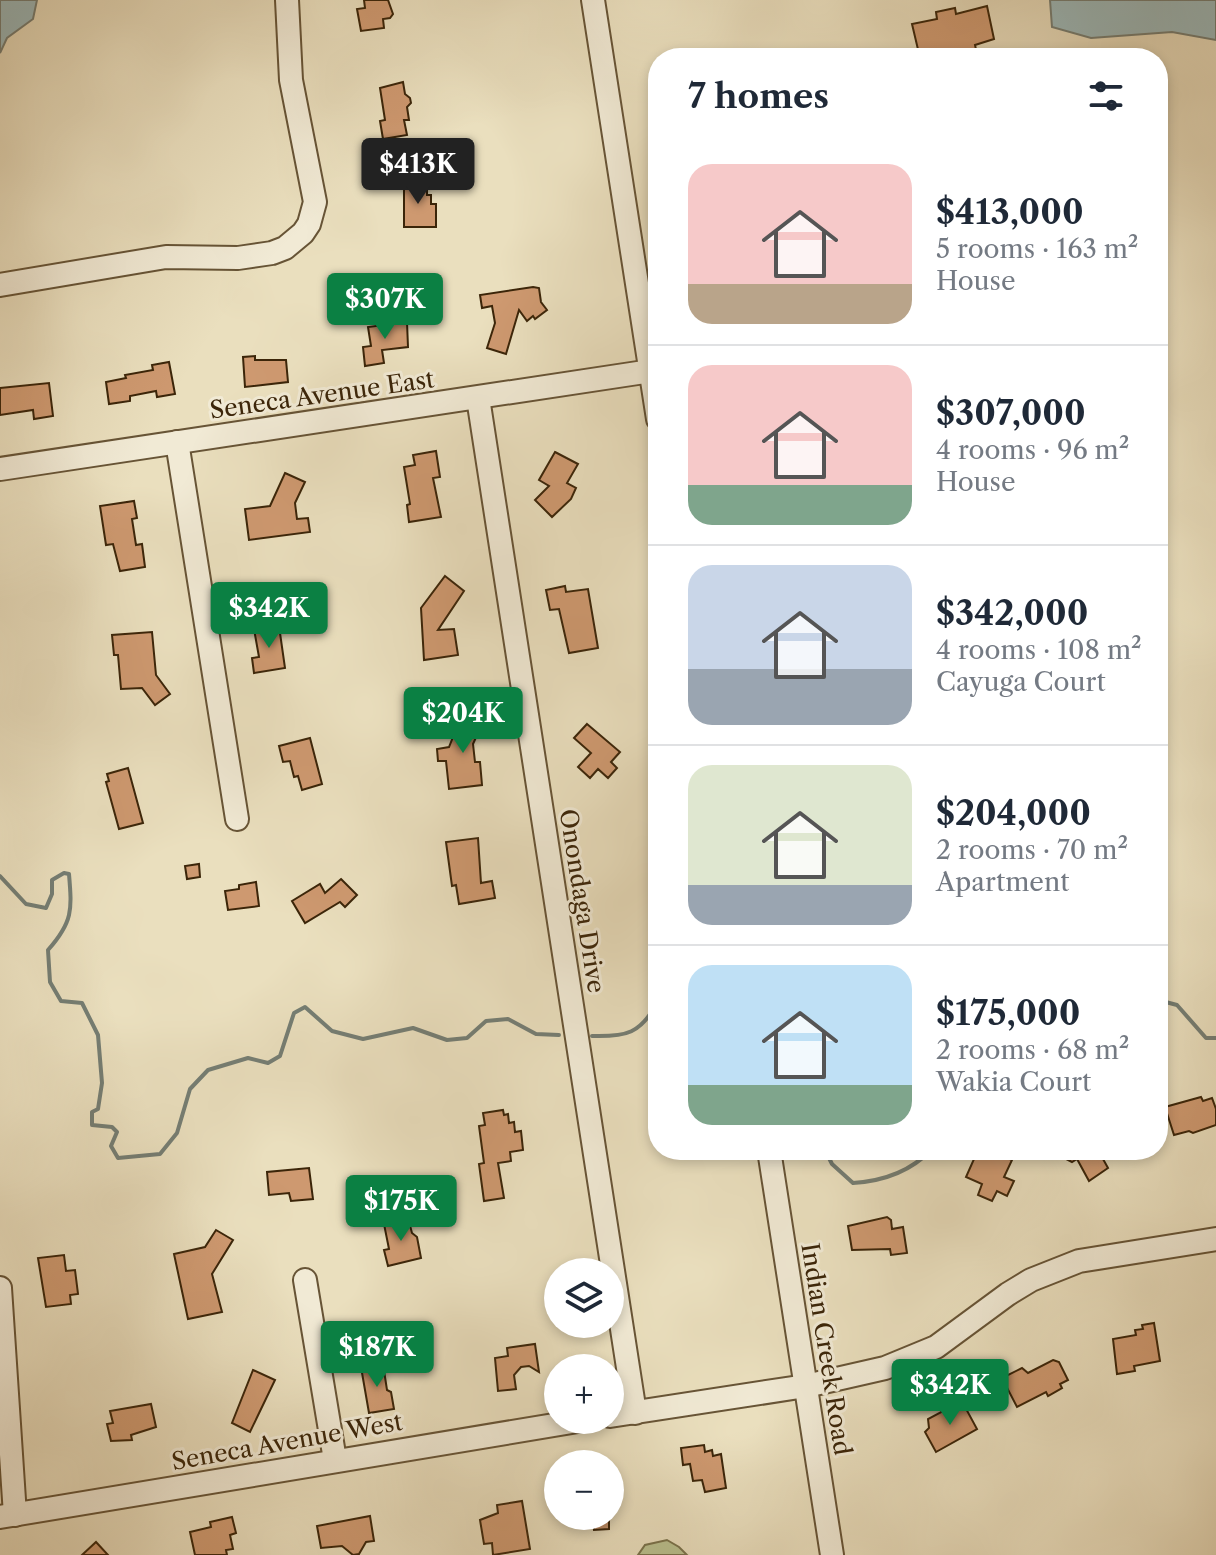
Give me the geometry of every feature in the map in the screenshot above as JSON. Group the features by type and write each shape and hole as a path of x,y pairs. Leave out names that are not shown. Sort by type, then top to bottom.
{"street":[{"path":"0,285 166,257 238,258 261,255 285,248 303,233 315,202 291,80 287,0"},
{"path":"593,0 648,352"},
{"name":"Seneca Avenue East","path":"0,469 648,371"},
{"name":"Onondaga Drive","path":"478,398 635,1413"},
{"path":"177,442 237,819"},
{"name":"Indian Creek Road","path":"771,1160 832,1555"},
{"path":"624,1414 806,1386 885,1368 936,1347 1036,1277 1079,1261 1216,1239"},
{"path":"305,1280 335,1460"},
{"path":"0,1288 7,1516"},
{"name":"Seneca Avenue West","path":"7,1516 544,1426"}],"green space":[{"path":"667,1540 687,1555 638,1555 645,1545"}],"water":[{"path":"0,0 37,0 33,19 7,38 0,53"},
{"path":"1050,0 1216,0 1216,40 1172,32 1091,38 1052,27"}],"building":[{"path":"364,0 388,0 393,14 383,19 384,28 361,31 357,9 365,8"},
{"path":"987,6 994,39 975,45 976,48 918,48 912,24 937,19 936,12 955,8 956,14"},
{"path":"403,82 405,94 411,103 407,107 409,120 404,120 407,135 383,139 380,121 385,120 380,88"},
{"path":"404,180 421,180 421,187 427,187 431,204 436,204 436,227 404,227"},
{"path":"539,288 541,302 547,310 527,321 519,310 506,354 487,348 495,323 492,306 482,308 480,295"},
{"path":"407,322 408,347 382,350 384,363 365,366 363,347 371,346 368,327"},
{"path":"255,356 255,360 286,360 288,382 245,387 243,357"},
{"path":"169,362 175,394 157,397 156,391 130,396 130,401 109,404 106,382 153,370 152,365"},
{"path":"49,383 53,416 34,419 33,410 0,415 0,388"},
{"path":"436,451 440,477 433,478 441,517 409,522 407,505 410,504 404,467 415,465 413,455"},
{"path":"555,452 578,464 567,483 576,488 571,499 552,517 535,500 549,486 539,480"},
{"path":"285,473 305,482 295,503 297,519 308,518 310,532 249,540 245,509 270,506"},
{"path":"134,501 137,518 132,519 136,545 142,544 145,567 120,571 113,544 106,545 100,506"},
{"path":"445,576 464,591 438,630 454,629 458,655 424,660 421,608"},
{"path":"565,586 566,592 588,589 598,648 569,653 559,609 550,610 546,590"},
{"path":"279,626 285,668 254,673 252,658 259,657 254,629"},
{"path":"152,632 156,675 170,694 155,705 142,688 121,689 118,655 114,655 112,635"},
{"path":"463,712 483,722 473,744 475,762 480,762 482,785 449,789 446,761 438,761 437,749 449,747"},
{"path":"587,724 620,752 611,762 617,768 608,778 598,769 590,778 578,767 591,753 574,738"},
{"path":"310,738 322,784 302,790 298,776 294,777 290,761 283,762 279,746"},
{"path":"128,768 143,823 119,829 106,782 109,781 107,774"},
{"path":"478,838 481,883 492,881 495,898 459,904 456,885 452,886 446,842"},
{"path":"199,864 200,877 187,879 185,866"},
{"path":"341,879 357,895 345,907 340,902 305,923 292,901 320,884 325,893"},
{"path":"256,882 259,906 228,910 225,891"},
{"path":"1201,1097 1203,1101 1212,1098 1216,1125 1193,1133 1189,1131 1174,1135 1168,1106"},
{"path":"503,1110 504,1115 508,1114 509,1123 514,1122 515,1132 521,1131 523,1150 510,1152 511,1161 498,1163 504,1198 484,1201 479,1164 484,1163 479,1126 485,1125 483,1113"},
{"path":"974,1160 1012,1160 1004,1177 1014,1181 1007,1196 997,1191 992,1201 978,1195 982,1184 966,1177"},
{"path":"1078,1160 1104,1160 1108,1168 1089,1181"},
{"path":"309,1168 313,1199 291,1201 289,1193 269,1195 267,1172"},
{"path":"887,1217 891,1220 892,1229 903,1227 907,1253 891,1255 890,1249 852,1250 848,1226"},
{"path":"408,1218 412,1233 417,1237 421,1258 388,1266 384,1250 389,1249 384,1224"},
{"path":"216,1230 233,1240 212,1274 222,1312 188,1319 174,1254 205,1247"},
{"path":"64,1255 66,1271 75,1270 78,1294 70,1295 71,1304 46,1307 38,1258"},
{"path":"1154,1323 1160,1361 1134,1366 1135,1371 1117,1374 1113,1339 1136,1335 1135,1330 1143,1329 1142,1325"},
{"path":"535,1344 539,1372 529,1366 521,1367 514,1375 516,1389 498,1391 495,1358 508,1356 507,1348"},
{"path":"1053,1360 1059,1362 1068,1380 1060,1384 1062,1388 1048,1396 1046,1392 1017,1407 1004,1377 1022,1368 1028,1373"},
{"path":"383,1364 394,1409 369,1413 361,1367"},
{"path":"253,1370 275,1380 250,1432 232,1423"},
{"path":"958,1403 964,1405 977,1429 936,1452 925,1432 929,1428 928,1419"},
{"path":"151,1404 156,1427 131,1435 132,1440 111,1441 107,1424 113,1423 110,1411"},
{"path":"704,1445 705,1452 712,1450 713,1456 721,1454 726,1488 705,1492 702,1480 693,1481 690,1464 683,1465 681,1448"},
{"path":"522,1501 530,1549 493,1555 492,1543 484,1544 480,1520 498,1513 497,1505"},
{"path":"370,1516 374,1541 366,1542 359,1554 353,1555 342,1546 321,1548 317,1526"},
{"path":"232,1517 236,1533 230,1535 233,1549 226,1550 227,1555 195,1555 190,1532 211,1527 210,1522"},
{"path":"96,1542 108,1555 82,1555"}],"waterway":[{"path":"0,876 26,904 46,908 52,894 52,880 64,873 69,874 69,915 48,950 50,982 61,1001 82,1003 98,1035 102,1083 98,1109 92,1112 92,1125 112,1127 117,1132 111,1146 118,1158 160,1154 177,1133 190,1089 208,1070 248,1058 268,1063 280,1056 294,1013 305,1007 332,1031 363,1039 413,1028 447,1040 467,1038 486,1021 508,1019 536,1034 559,1035"},
{"path":"1168,1003 1177,1005 1206,1038 1216,1038"},
{"path":"592,1036 623,1034 639,1027 648,1017"},
{"path":"830,1160 853,1183 896,1174 919,1160"}]}
